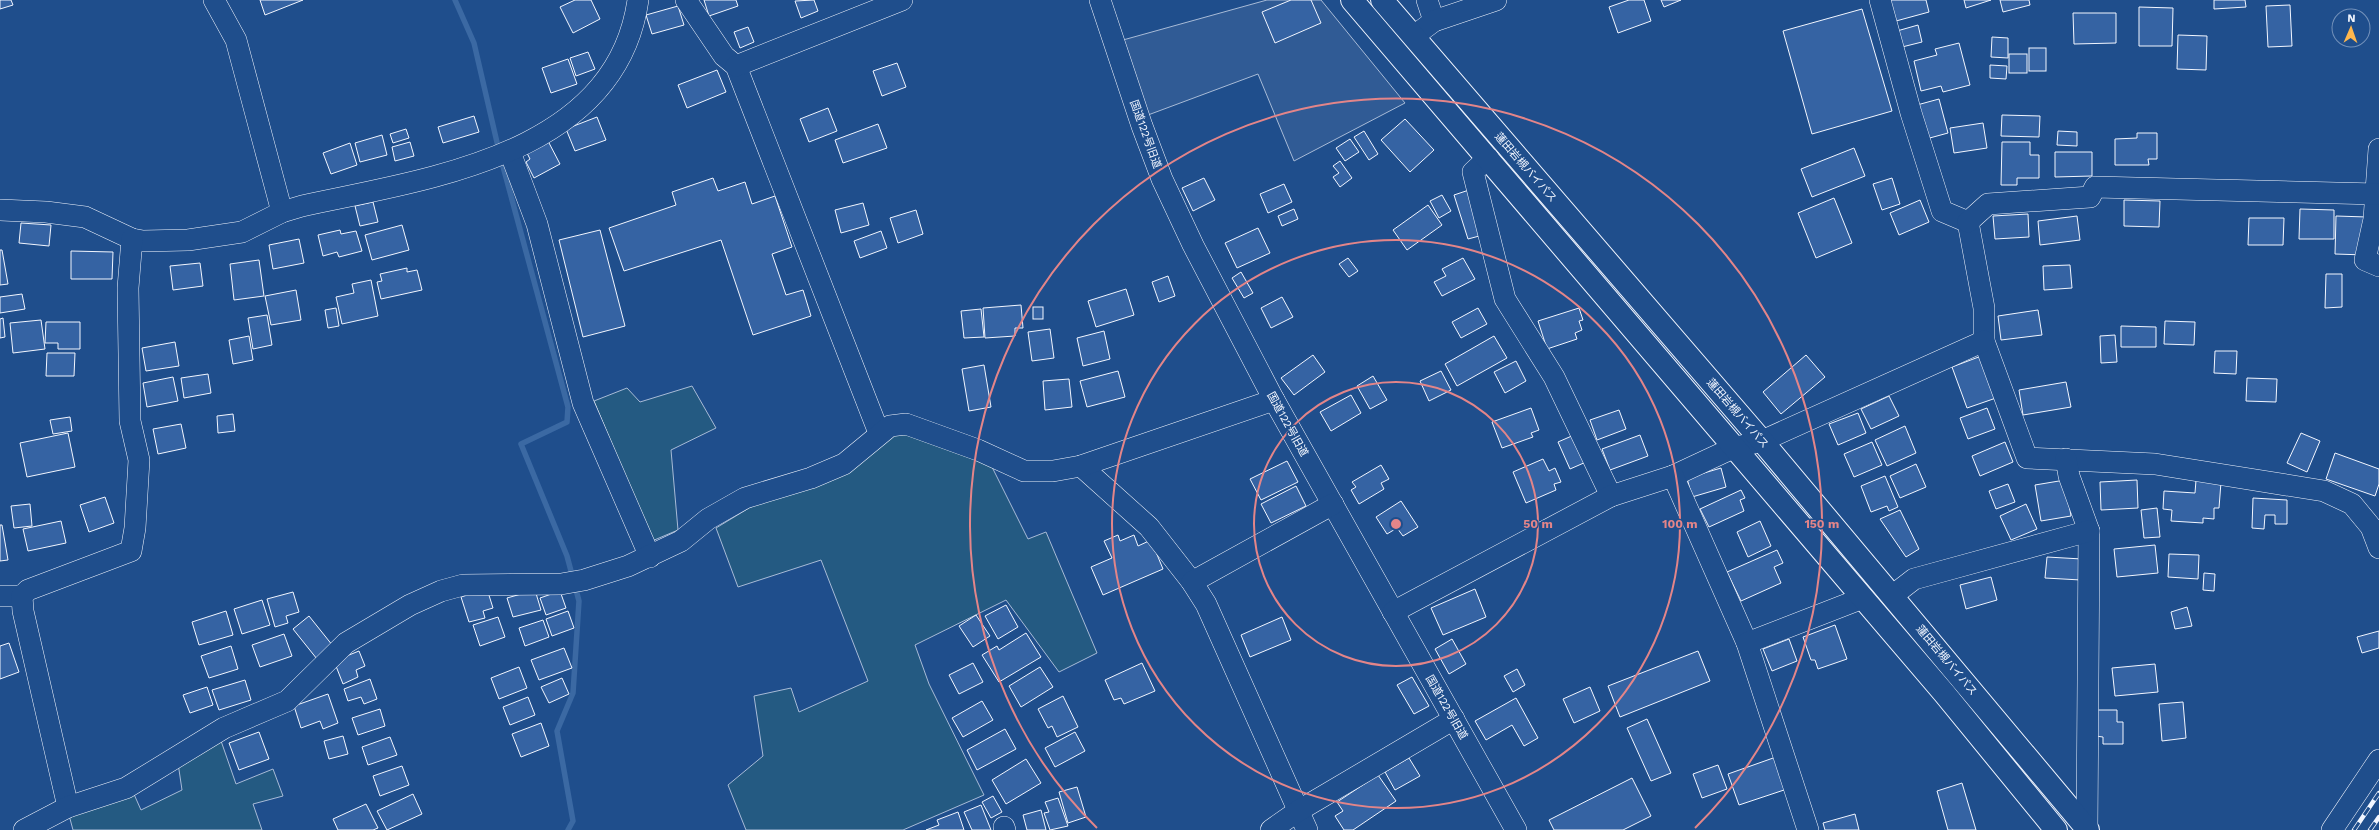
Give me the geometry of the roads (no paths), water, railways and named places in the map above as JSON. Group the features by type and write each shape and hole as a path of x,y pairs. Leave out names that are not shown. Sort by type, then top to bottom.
{"highway":[{"name":"蓮田岩槻バイパス","path":"1352,0 1488,158 1733,448 1944,693 2056,830"},
{"name":"蓮田岩槻バイパス","path":"1382,0 1762,441 2087,830"}],"street":[{"path":"214,0 236,40 282,212"},
{"path":"0,210 46,212 85,217 132,239 143,241 188,240 242,232 282,212 470,167 510,152 549,129 582,105 606,82 625,51 638,0"},
{"path":"686,0 724,56 736,66 879,434"},
{"path":"736,66 902,0"},
{"name":"国道122号旧道","path":"1100,0 1142,126 1162,179 1193,245 1274,400 1516,830"},
{"path":"1427,0 1434,21"},
{"path":"1414,36 1434,21 1496,0"},
{"path":"1880,0 1911,113 1942,211 1968,222"},
{"path":"2372,263 2379,149"},
{"path":"510,152 537,224 583,403 650,557"},
{"path":"1488,158 1473,172 1505,299 1554,377 1611,496"},
{"path":"1968,222 1988,204 2090,198 2095,187 2377,194"},
{"path":"1968,222 1984,308 1984,341 2027,458 2155,464 2324,491 2352,504 2371,527 2379,548"},
{"path":"0,596 22,596 28,590 131,551 135,528 139,460 130,421 128,288 132,239"},
{"path":"1393,612 1611,496 1674,476 1733,448 1762,441 1984,341"},
{"path":"24,830 68,807 126,788 224,728 287,701 346,643 410,605 441,591 463,585 561,584 584,580 650,557 681,541 708,519 745,498 812,478 844,464 890,426 906,424 978,450 1024,471 1053,471 1081,466 1274,400"},
{"path":"2066,459 2069,476 2089,531 2087,830"},
{"path":"1081,466 1149,527 1192,582 1206,604 1307,830"},
{"path":"1674,476 1747,643 1808,830"},
{"path":"1192,582 1333,504"},
{"path":"1892,596 1914,579 2089,531"},
{"path":"22,596 23,611 68,807"},
{"path":"1747,643 1863,598"},
{"path":"1271,830 1298,811 1454,719"},
{"path":"2332,830 2379,760"}],"waterway":[{"path":"455,0 474,43 499,151"},
{"path":"501,159 568,407 567,422 521,444 567,556 579,601 573,693 557,731 573,821 568,830"}],"railway":[{"path":"2354,830 2379,793"},
{"path":"2370,830 2379,817"}]}
